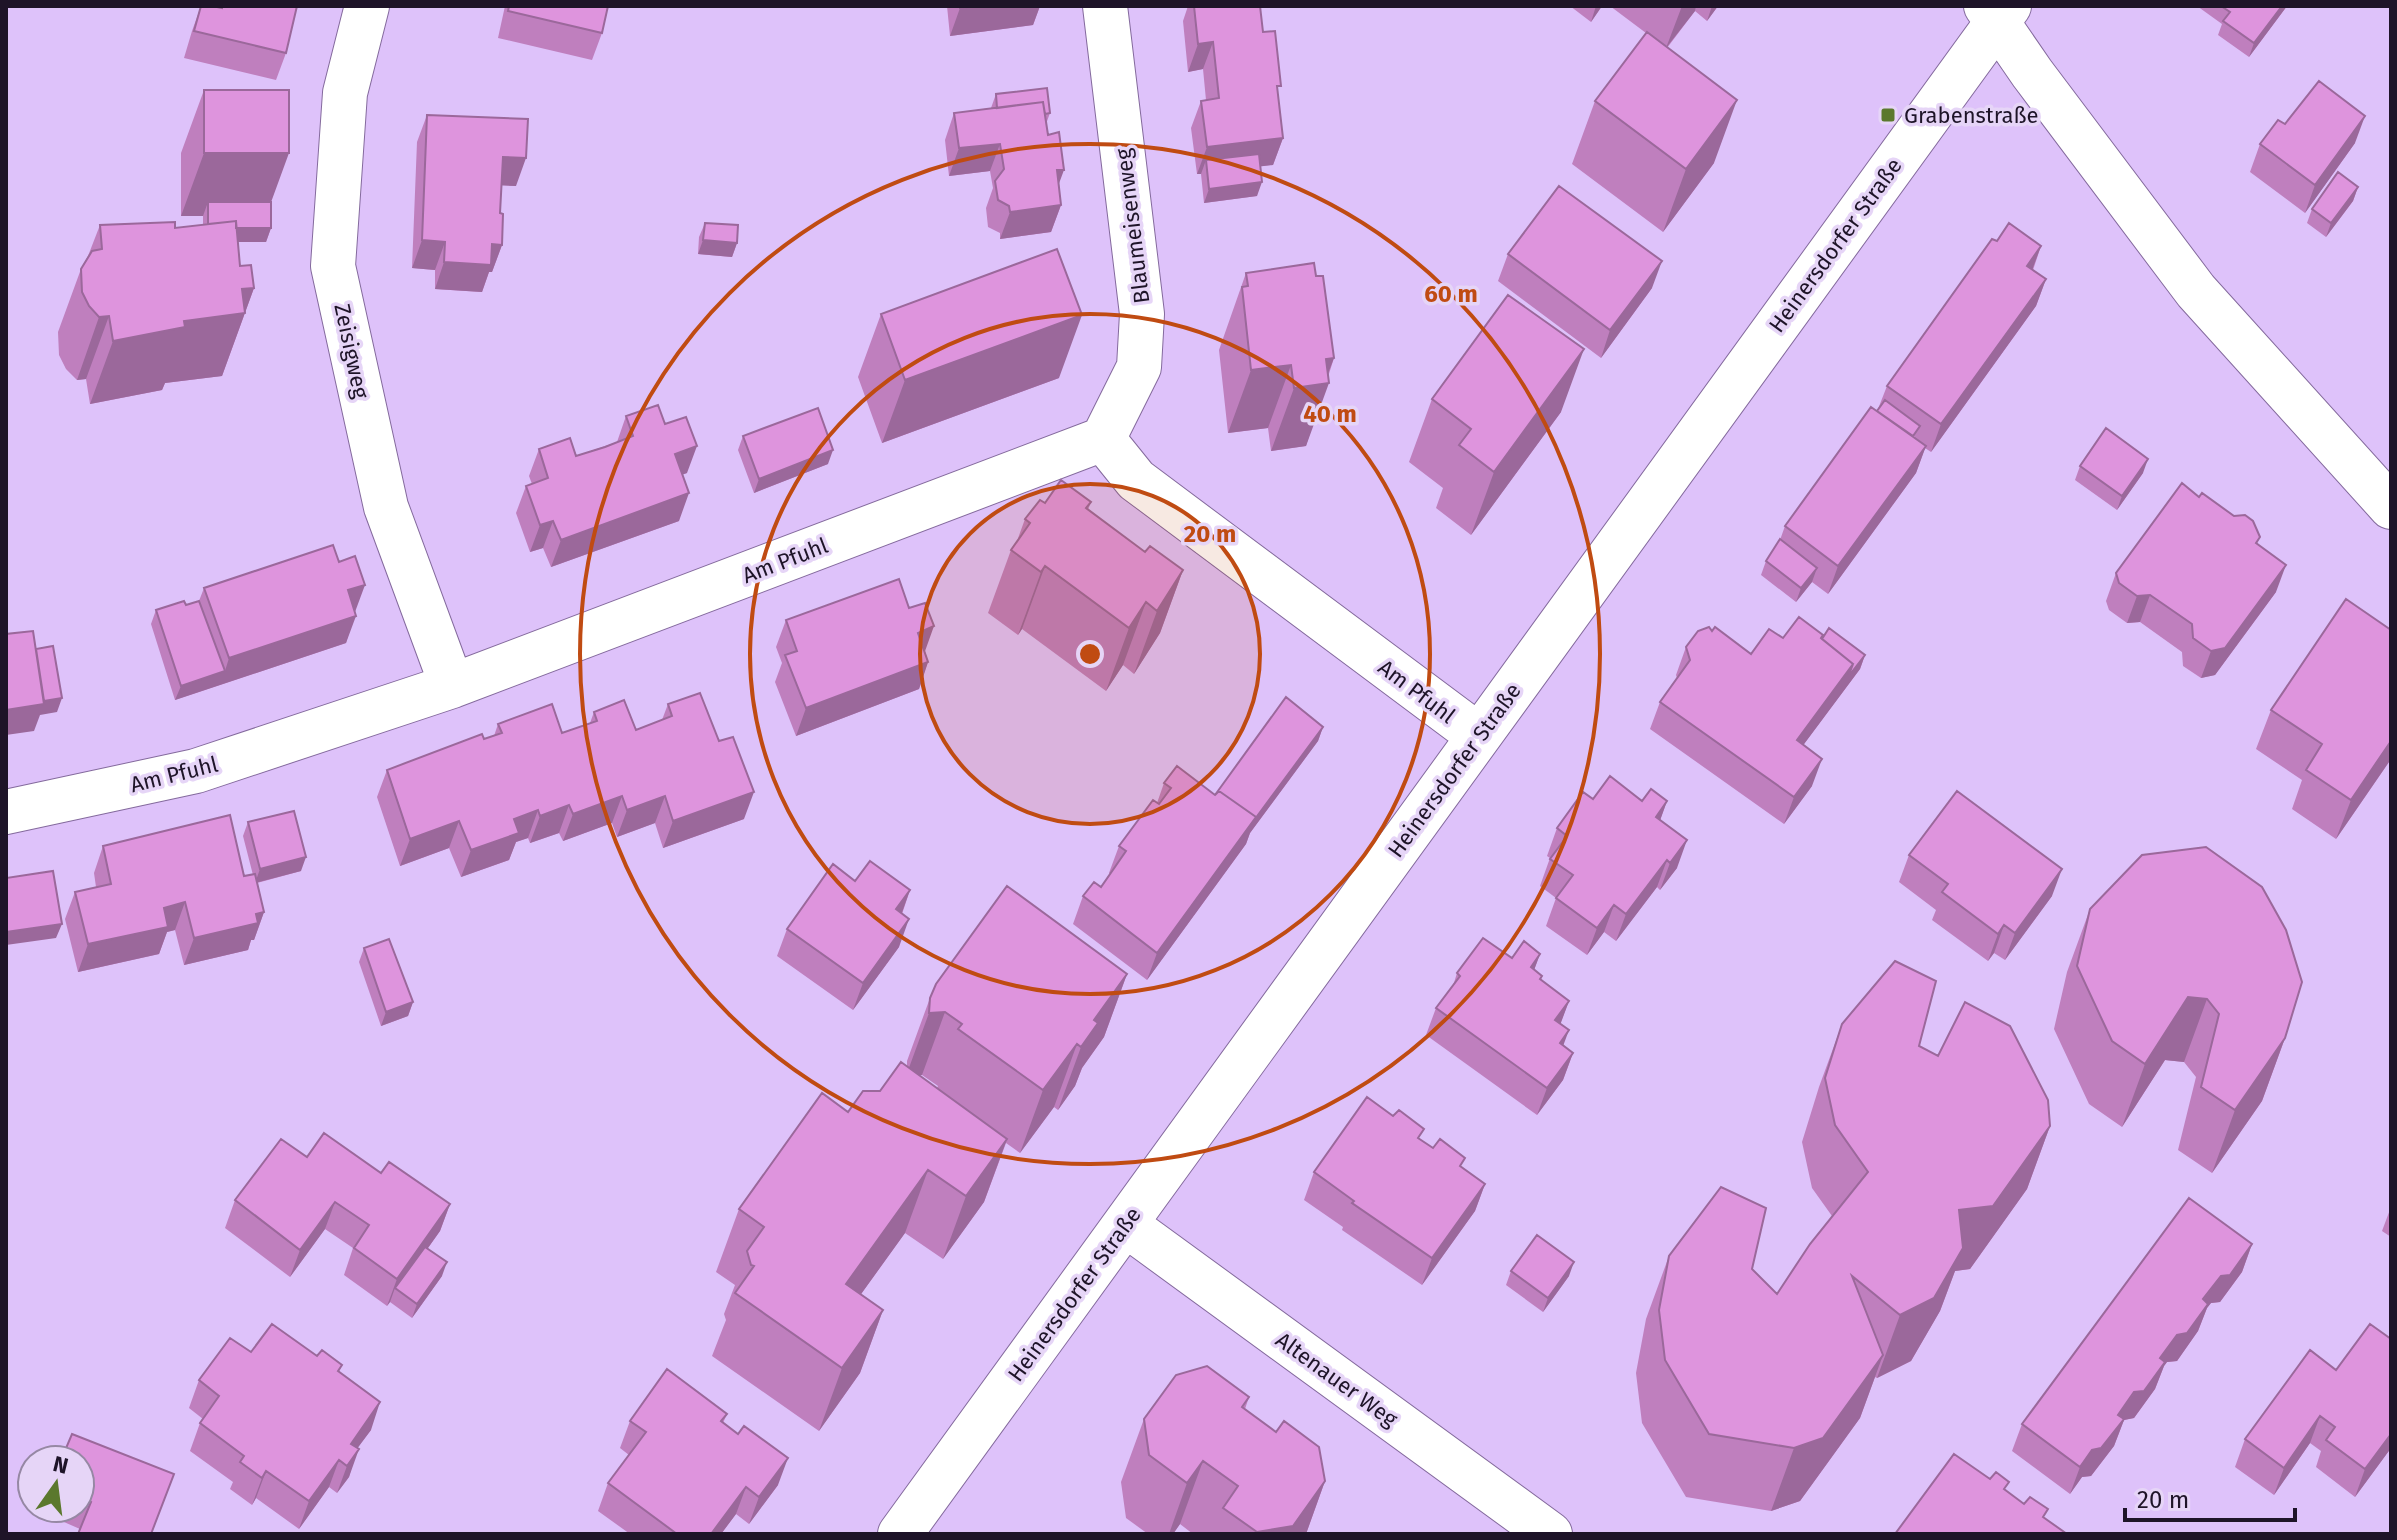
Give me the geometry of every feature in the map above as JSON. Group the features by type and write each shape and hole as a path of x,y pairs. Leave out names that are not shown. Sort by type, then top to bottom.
{"street":[{"name":"Zeisigweg","path":"367,6 345,93 333,266 386,507 452,686"},
{"name":"Blaumeisenweg","path":"1103,439 1139,367 1142,314 1105,6"},
{"path":"1997,12 2196,291 2391,507"},
{"name":"Heinersdorfer Straße","path":"900,1534 1479,736 1997,12"},
{"name":"Am Pfuhl","path":"6,812 196,771 452,686 1103,439 1136,480 1479,736"},
{"name":"Altenauer Weg","path":"1125,1224 1550,1534"}],"building":[{"path":"201,6 297,6 286,53 194,31"},
{"path":"509,6 608,6 602,33 508,11"},
{"path":"1194,6 1260,6 1263,32 1275,31 1283,138 1207,147 1201,101 1219,98 1213,42 1198,44"},
{"path":"2221,6 2282,6 2254,43 2223,21 2230,12"},
{"path":"1647,32 1737,100 1686,169 1595,101"},
{"path":"2319,81 2365,116 2315,185 2260,144 2278,120 2285,124"},
{"path":"1047,88 1050,113 1045,114 1043,102 997,108 996,94"},
{"path":"204,90 289,90 289,153 204,153"},
{"path":"1043,102 1048,135 1059,132 1064,170 1057,170 1061,205 1010,212 1009,206 998,200 995,181 1004,169 1000,144 959,148 954,113"},
{"path":"427,115 528,119 526,158 503,157 502,245 492,244 491,265 444,262 445,242 422,240"},
{"path":"1259,154 1262,182 1209,189 1206,160"},
{"path":"2338,172 2358,187 2331,223 2312,209"},
{"path":"1559,186 1662,261 1610,330 1508,254"},
{"path":"208,202 271,202 271,228 236,228 236,221 208,224"},
{"path":"236,221 240,266 251,265 254,288 242,289 245,313 184,321 185,327 113,341 109,316 99,317 82,292 81,269 92,251 102,249 100,225 175,222 175,228"},
{"path":"705,223 738,225 737,243 703,240"},
{"path":"2009,223 2041,246 2027,266 2046,279 1941,424 1887,386 1992,239 1997,241"},
{"path":"1057,249 1082,315 905,380 881,314"},
{"path":"1314,263 1316,276 1323,276 1334,358 1326,359 1329,383 1294,388 1291,365 1251,370 1242,287 1248,286 1246,273"},
{"path":"1508,295 1584,349 1494,472 1459,445 1471,429 1432,399"},
{"path":"1885,400 1920,426 1913,436 1877,411"},
{"path":"658,405 665,424 686,417 697,446 675,454 689,493 561,540 553,521 540,525 526,486 548,478 539,449 570,438 576,456 605,447 633,436 626,416"},
{"path":"1871,407 1926,446 1838,566 1785,526"},
{"path":"818,408 833,450 759,479 743,436"},
{"path":"2106,428 2148,459 2122,496 2080,466"},
{"path":"1061,480 1091,502 1086,508 1145,552 1150,546 1183,570 1157,611 1146,602 1129,628 1045,566 1041,572 1011,550 1030,523 1025,519 1040,500 1045,503"},
{"path":"2182,483 2199,497 2202,493 2234,516 2245,515 2253,521 2260,537 2256,543 2286,565 2225,648 2211,651 2193,638 2192,624 2150,595 2137,596 2119,583 2116,573"},
{"path":"1780,539 1817,568 1801,588 1766,561"},
{"path":"333,545 339,562 355,556 365,585 348,590 356,616 229,658 204,588"},
{"path":"899,579 909,608 925,603 934,626 918,633 928,662 806,708 785,655 797,651 786,620"},
{"path":"2346,599 2391,630 2391,741 2351,800 2306,770 2322,744 2271,710"},
{"path":"184,601 186,605 199,601 225,671 181,686 156,610"},
{"path":"1799,617 1853,664 1797,740 1822,759 1794,797 1660,702 1690,660 1686,647 1698,631 1709,627 1712,631 1715,627 1751,654 1769,629 1783,638"},
{"path":"1829,628 1865,655 1848,677 1853,664 1822,639"},
{"path":"33,631 44,704 6,710 6,634"},
{"path":"53,646 62,698 44,701 36,649"},
{"path":"700,693 719,741 733,737 754,792 673,821 665,796 627,810 622,796 573,814 569,805 540,816 538,810 514,819 519,833 471,850 459,821 410,839 387,770 482,734 484,739 502,733 498,724 552,704 562,733 597,721 594,712 624,700 636,730 672,716 668,704"},
{"path":"1286,697 1323,727 1255,819 1219,791 1215,795"},
{"path":"1177,766 1215,795 1219,791 1256,817 1157,953 1083,896 1094,882 1101,887 1126,851 1119,846 1153,800 1159,804 1171,788 1164,783"},
{"path":"1610,776 1642,801 1651,789 1667,801 1656,817 1687,840 1670,863 1667,860 1626,914 1614,905 1597,928 1556,898 1573,875 1550,859 1567,836 1557,828 1583,792 1593,799"},
{"path":"1957,791 2062,869 2015,933 2004,925 1998,934 1942,892 1948,884 1909,855"},
{"path":"294,811 306,857 260,869 248,822"},
{"path":"230,815 244,876 255,874 264,912 256,914 258,923 194,938 185,902 164,908 168,927 88,944 75,892 111,884 103,846"},
{"path":"2206,847 2262,887 2286,930 2302,982 2285,1038 2235,1110 2201,1087 2219,1014 2207,999 2188,997 2145,1064 2112,1041 2077,966 2090,909 2142,855"},
{"path":"870,861 910,890 896,909 909,919 863,983 787,929 833,864 855,881"},
{"path":"53,871 62,924 6,932 6,878"},
{"path":"1007,886 1127,974 1094,1020 1098,1023 1081,1047 1077,1044 1043,1090 958,1029 962,1024 945,1012 929,1013 930,998 936,984"},
{"path":"1483,938 1512,958 1524,941 1540,954 1531,967 1542,976 1540,979 1569,1001 1555,1020 1569,1030 1560,1043 1573,1053 1547,1088 1436,1008"},
{"path":"389,939 413,1002 386,1012 364,948"},
{"path":"1895,961 1936,981 1919,1046 1938,1056 1965,1002 2010,1026 2048,1100 2050,1126 1993,1206 1959,1210 1963,1248 1934,1298 1900,1315 1852,1276 1883,1355 1823,1438 1794,1448 1709,1434 1665,1360 1659,1310 1669,1256 1721,1187 1766,1208 1752,1269 1777,1294 1810,1244 1868,1172 1835,1125 1825,1078 1842,1024"},
{"path":"901,1062 1007,1139 966,1196 928,1170 846,1284 883,1310 842,1368 735,1293 754,1266 747,1251 764,1227 739,1209 822,1093 848,1112 863,1091 880,1091"},
{"path":"1367,1097 1393,1116 1399,1110 1424,1129 1418,1138 1433,1148 1440,1139 1465,1158 1460,1166 1485,1184 1432,1258 1352,1203 1354,1201 1314,1172"},
{"path":"324,1133 381,1173 389,1162 450,1204 397,1279 354,1248 369,1225 335,1202 300,1250 235,1200 281,1139 307,1157"},
{"path":"2189,1198 2252,1244 2230,1275 2221,1276 2203,1299 2208,1304 2187,1333 2177,1335 2160,1358 2165,1362 2144,1391 2134,1392 2118,1415 2124,1419 2101,1448 2092,1450 2080,1467 2022,1424"},
{"path":"1537,1235 1574,1262 1548,1298 1511,1271"},
{"path":"425,1247 447,1262 417,1304 395,1288"},
{"path":"272,1324 317,1356 322,1350 342,1365 338,1371 380,1402 351,1444 359,1449 347,1466 339,1460 309,1501 266,1471 262,1478 240,1462 244,1456 200,1423 219,1396 199,1380 230,1338 251,1352"},
{"path":"2370,1324 2391,1339 2391,1434 2365,1469 2326,1440 2335,1427 2320,1416 2284,1468 2245,1439 2310,1350 2336,1370"},
{"path":"1207,1366 1249,1397 1242,1407 1276,1432 1284,1421 1319,1447 1325,1481 1293,1526 1257,1532 1223,1508 1238,1486 1203,1461 1187,1483 1149,1455 1144,1419 1176,1375"},
{"path":"667,1369 727,1414 721,1421 738,1434 744,1426 788,1458 759,1497 746,1487 711,1534 677,1534 608,1483 646,1432 630,1421"},
{"path":"72,1434 174,1474 151,1534 78,1534 82,1524 96,1524 96,1444 68,1444"},
{"path":"1954,1454 1990,1479 1996,1472 2009,1482 2004,1489 2024,1504 2030,1497 2048,1509 2043,1517 2067,1534 1895,1534"}],"place":[{"name":"Grabenstraße","path":"1888,115"}]}
